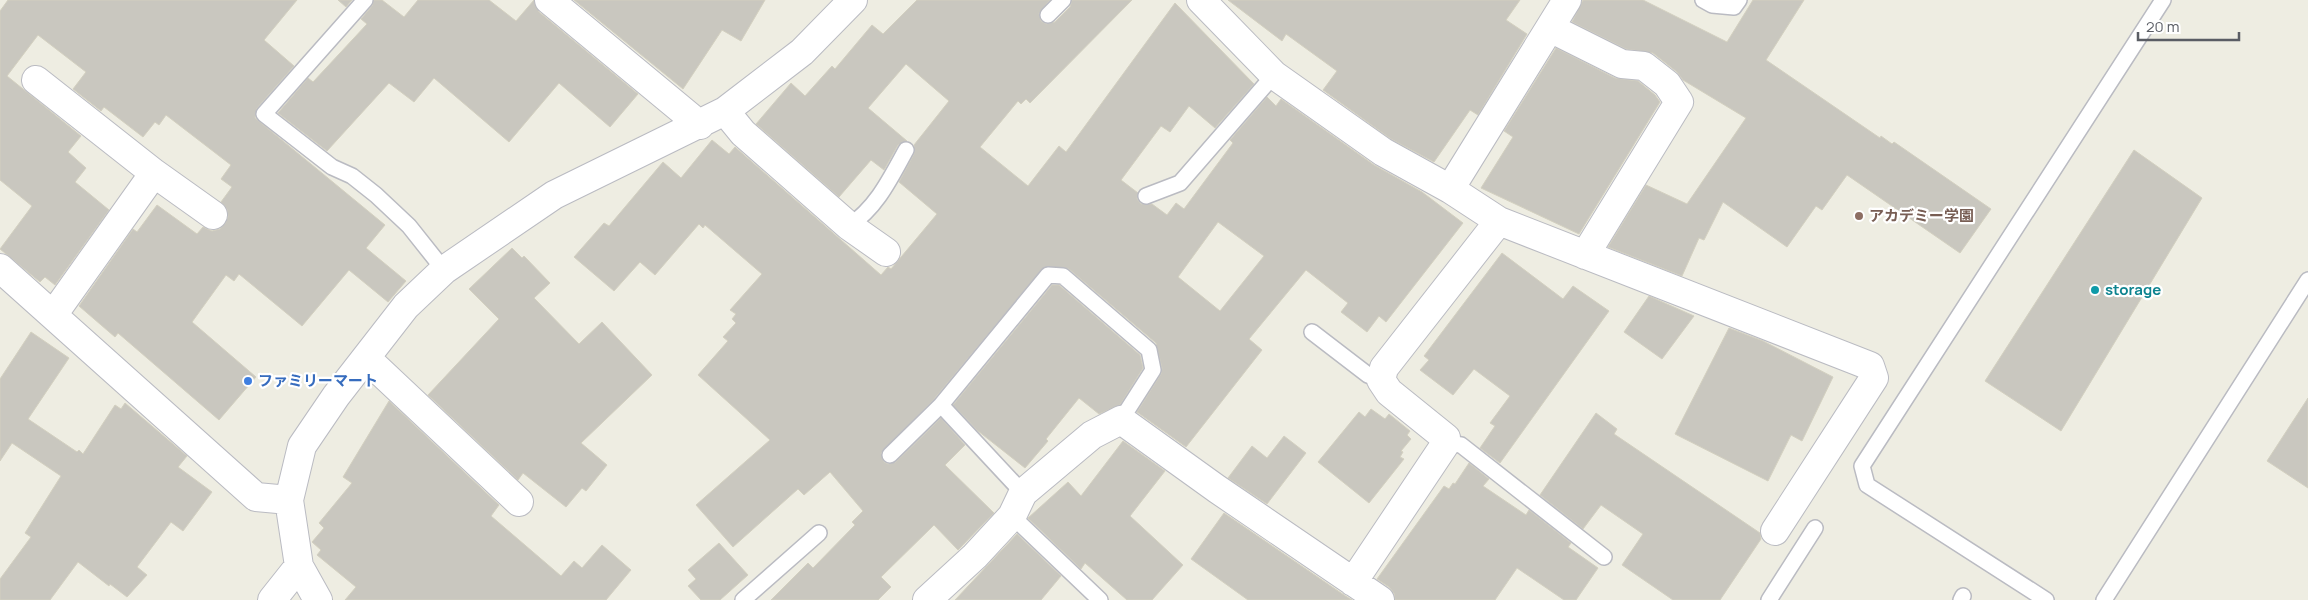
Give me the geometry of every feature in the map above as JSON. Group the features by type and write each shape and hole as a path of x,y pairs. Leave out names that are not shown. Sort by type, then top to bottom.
{"street":[{"path":"549,0 700,125"},
{"path":"318,600 299,566 289,500 302,446 336,396 406,306 444,270 554,195 700,125 725,111 802,52 853,0"},
{"path":"1201,0 1274,75 1383,152 1450,189 1499,221 1870,366 1874,378 1775,531"},
{"path":"1450,189 1567,0"},
{"path":"1550,28 1622,64 1644,66 1667,84 1679,102 1585,255"},
{"path":"36,80 154,173 213,215"},
{"path":"725,111 743,133 849,226 886,252"},
{"path":"53,315 154,173"},
{"path":"1353,582 1446,443 1446,438 1389,392 1381,380 1384,368 1499,221"},
{"path":"0,268 256,497 289,500"},
{"path":"366,358 519,502"},
{"path":"927,600 975,556 1018,504 1092,435 1121,420 1380,600"},
{"path":"272,600 299,566"}],"lane":[{"path":"365,0 264,114 332,167 352,176 376,195 409,226 444,270"},
{"path":"1048,15 1063,0"},
{"path":"1703,0 1712,5 1734,6 1739,0"},
{"path":"2046,600 1867,485 1862,466 2163,0"},
{"path":"1146,196 1180,183 1274,75"},
{"path":"849,226 864,216 883,192 906,150"},
{"path":"890,455 941,405 1048,275 1063,276 1148,350 1154,370 1121,420"},
{"path":"2104,600 2308,280"},
{"path":"1312,332 1368,375 1381,380"},
{"path":"941,405 1018,504 1100,600"},
{"path":"1446,443 1461,445 1604,557"},
{"path":"1769,600 1815,528"},
{"path":"743,600 819,533"}],"building":[{"path":"8,0 297,0 264,40 294,66 257,108 255,118 385,225 366,248 406,281 388,302 349,270 302,326 239,274 234,281 226,275 192,322 256,377 219,420 118,333 115,337 79,306 133,229 137,232 157,205 197,234 203,227 212,231 220,229 228,217 227,209 221,202 232,187 221,179 231,165 166,115 159,125 155,122 143,137 104,107 101,111 73,89 86,72 38,35 7,76 81,136 68,152 86,168 75,182 109,210 55,285 45,277 40,282 0,249 32,206 0,180 0,11"},
{"path":"338,0 352,0 346,7"},
{"path":"374,0 382,0 404,17 418,0 489,0 516,21 534,0 539,12 638,94 610,127 559,83 509,142 434,78 414,102 389,83 327,151 278,113 308,78 313,82 367,24 361,19 372,6"},
{"path":"574,0 765,0 741,41 722,30 683,89"},
{"path":"917,0 1050,0 1039,13 1041,21 1046,24 1055,22 1070,7 1072,0 1132,0 1030,103 1026,99 1021,104 1018,101 980,147 1028,186 1059,146 1066,152 1175,3 1254,84 1215,128 1189,106 1170,132 1161,126 1121,180 1138,193 1137,199 1141,204 1152,204 1167,215 1176,203 1184,209 1233,143 1230,140 1267,97 1276,106 1281,99 1374,165 1422,192 1463,223 1386,322 1379,316 1367,332 1341,312 1348,303 1306,270 1249,339 1262,350 1186,447 1137,412 1161,374 1162,368 1156,343 1069,269 1044,267 934,399 881,453 884,462 888,464 896,462 941,418 965,445 945,465 994,513 958,550 934,525 881,577 891,587 878,600 771,600 808,563 813,568 855,525 852,522 863,511 830,472 804,495 798,489 733,547 696,505 770,440 698,375 728,341 723,337 736,323 732,319 736,314 730,310 762,274 705,225 703,228 699,224 655,275 640,262 614,291 574,257 604,223 609,226 663,162 681,178 712,140 729,154 735,147 881,275 888,267 891,269 937,214 899,182 914,154 914,145 949,101 906,64 868,108 907,141 898,145 884,170 871,160 839,197 756,124 791,83 805,96 832,66 835,69 872,25 883,34","holes":["1218,222 1264,256 1220,311 1178,277"]},
{"path":"1228,0 1520,0 1506,20 1527,34 1478,115 1470,110 1434,162 1391,139 1323,90 1337,71 1286,34 1282,41"},
{"path":"1583,0 1643,0 1727,42 1753,0 1804,0 1766,60 1880,138 1881,136 1892,144 1894,142 1991,209 1960,253 1847,175 1822,210 1816,206 1787,247 1723,202 1704,240 1699,238 1682,276 1608,247 1646,185 1687,204 1746,118 1683,80 1677,72 1653,53 1626,49 1572,22"},
{"path":"1556,48 1615,78 1638,81 1655,95 1660,102 1579,234 1481,188 1513,137 1504,131"},
{"name":"storage","path":"2134,150 2202,198 2061,431 1985,381"},
{"path":"512,248 522,258 524,256 550,283 534,298 579,344 602,322 652,375 581,443 607,465 586,491 582,488 566,507 523,473 518,480 428,395 499,319 469,289"},
{"path":"1502,253 1563,299 1573,286 1609,311 1500,463 1480,448 1495,426 1490,423 1510,396 1474,369 1453,395 1420,370 1429,360 1424,356"},
{"path":"1052,285 1059,285 1140,355 1143,368 1120,405 1099,414 1079,398 1046,439 1048,441 1025,468 978,431 953,405"},
{"path":"1649,296 1694,316 1662,359 1624,332"},
{"path":"1729,328 1763,341 1833,377 1802,441 1791,435 1768,481 1675,434"},
{"path":"31,332 69,358 28,419 77,452 79,450 83,454 115,405 121,409 125,403 187,456 178,467 212,492 183,531 171,522 137,567 147,575 127,597 110,584 109,586 78,562 50,600 0,600 0,579 31,537 25,533 61,476 12,443 0,461 0,379"},
{"path":"2308,398 2308,488 2267,461"},
{"path":"389,401 499,505 491,516 561,576 574,561 582,568 602,545 631,570 606,600 345,600 356,587 317,555 321,550 312,542 324,528 319,523 352,483 343,477"},
{"path":"1371,409 1385,419 1389,414 1410,431 1407,435 1411,439 1401,451 1403,452 1400,457 1404,459 1369,503 1318,462 1359,412 1365,417"},
{"path":"1596,413 1617,429 1614,434 1760,533 1761,539 1720,600 1673,600 1622,565 1643,534 1601,505 1583,529 1540,495"},
{"path":"1284,436 1306,453 1267,504 1228,478 1252,446 1267,458"},
{"path":"1123,441 1165,471 1130,516 1183,565 1152,600 1127,600 1085,563 1081,569 1028,518 1068,482 1081,496"},
{"path":"1469,463 1489,479 1483,486 1526,515 1529,510 1571,543 1568,547 1598,568 1576,600 1564,600 1517,568 1495,600 1395,600 1394,593 1389,587 1377,579 1444,486 1449,489 1453,483 1455,484"},
{"path":"1224,513 1352,600 1248,600 1191,559"},
{"path":"1017,534 1061,576 1041,600 955,600"},
{"path":"719,543 748,575 720,600 701,600 688,586 696,579 688,570"}],"place":[{"name":"アカデミー学園","path":"1859,216"},
{"name":"storage","path":"2095,290"},
{"name":"ファミリーマート","path":"248,381"}]}
